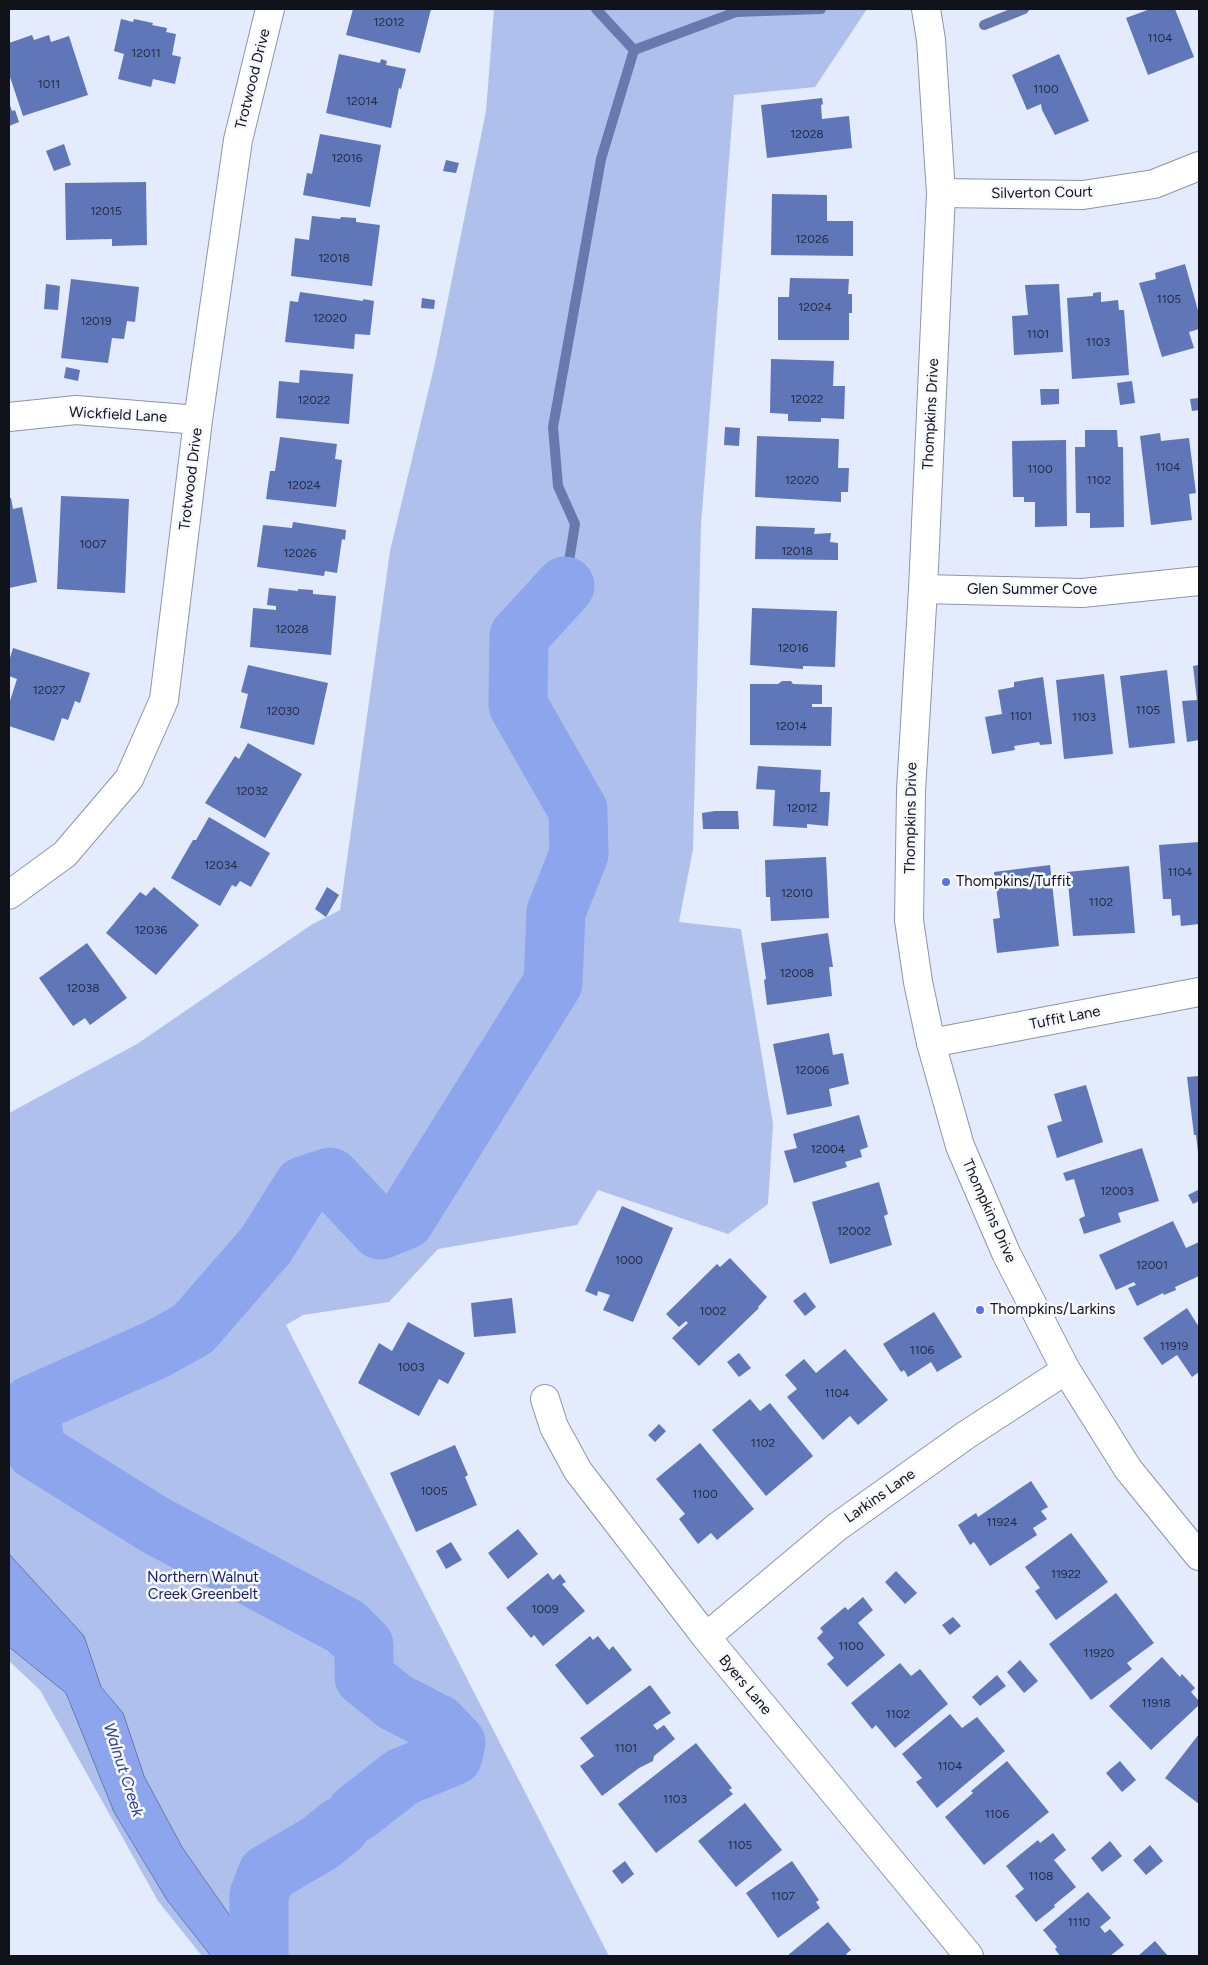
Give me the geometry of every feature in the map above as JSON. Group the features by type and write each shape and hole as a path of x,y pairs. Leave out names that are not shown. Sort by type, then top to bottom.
{"street":[{"name":"Trotwood Drive","path":"9,896 64,854 129,779 164,700 198,420 238,140 270,9"},
{"name":"Thompkins Drive","path":"926,9 931,40 941,193 923,589 911,791 909,920 918,982 931,1043 960,1146 1006,1253 1066,1370 1128,1469 1199,1556"},
{"name":"Silverton Court","path":"941,193 1083,195 1154,184 1199,166"},
{"name":"Wickfield Lane","path":"9,417 76,410 198,420"},
{"name":"Glen Summer Cove","path":"923,589 1082,593 1199,580"},
{"name":"Tuffit Lane","path":"931,1043 1199,992"},
{"name":"Larkins Lane","path":"706,1637 837,1527 966,1435 1066,1370"},
{"name":"Byers Lane","path":"545,1399 554,1427 578,1471 706,1637 969,1956"}],"green space":[{"name":"Northern Walnut Creek Greenbelt","path":"494,9 867,9 815,87 734,95 701,525 693,849 679,922 741,929 773,1124 768,1204 728,1234 598,1190 577,1225 438,1249 389,1302 303,1315 286,1325 609,1956 202,1956 158,1901 40,1690 9,1661 9,1113 137,1044 311,925 340,910 390,551 435,363 486,111"}],"water":[{"name":"Walnut Creek","path":"9,1554 84,1636 101,1687 123,1713 144,1776 182,1847 235,1923 268,1956 211,1956 167,1900 114,1812 66,1693 9,1647"}],"building":[{"path":"353,9 431,9 420,53 346,35"},
{"path":"1150,9 1175,9 1194,57 1148,75 1126,18"},
{"path":"121,19 133,22 134,19 153,23 152,25 167,28 166,32 176,34 172,55 181,57 175,84 153,79 151,87 118,79 124,54 114,51"},
{"path":"32,35 34,40 49,35 51,42 69,36 88,95 23,116 9,74 9,43"},
{"path":"339,54 380,63 381,59 387,61 386,65 406,69 401,89 399,88 391,128 326,113"},
{"path":"1059,54 1089,121 1055,135 1042,110 1041,104 1027,110 1012,75"},
{"path":"822,98 822,119 849,116 852,148 767,158 761,105"},
{"path":"9,102 12,111 15,110 19,122 9,126"},
{"path":"320,134 381,145 370,207 303,195 307,173 312,174"},
{"path":"64,144 71,165 54,171 46,151"},
{"path":"446,160 459,163 456,173 443,171"},
{"path":"146,182 147,245 112,246 112,239 66,240 65,183"},
{"path":"772,194 827,195 827,221 853,221 853,256 771,255"},
{"path":"312,216 340,219 341,217 356,218 356,222 380,225 372,286 291,276 295,238 309,240"},
{"path":"1185,264 1199,314 1199,329 1189,332 1194,348 1162,357 1139,283 1156,279 1155,273"},
{"path":"790,278 849,279 848,294 852,294 852,313 849,313 849,340 778,340 778,297 789,297"},
{"path":"71,279 139,287 135,322 127,321 124,339 112,338 108,363 61,358"},
{"path":"46,284 60,286 58,310 44,309"},
{"path":"1059,284 1063,352 1014,355 1012,316 1028,315 1025,285"},
{"path":"300,292 374,301 370,335 355,334 354,349 285,342 290,301 298,302"},
{"path":"1101,292 1101,302 1118,300 1119,310 1124,310 1129,375 1072,379 1067,298 1093,296 1093,293"},
{"path":"422,298 435,300 434,309 421,308"},
{"path":"771,359 834,361 833,386 845,386 844,419 821,418 821,422 788,421 788,414 770,413"},
{"path":"66,367 80,370 78,381 64,378"},
{"path":"300,370 353,374 349,424 276,418 279,381 299,383"},
{"path":"1132,381 1135,403 1120,405 1117,383"},
{"path":"1040,389 1059,389 1059,404 1041,405"},
{"path":"1199,398 1199,410 1192,411 1190,399"},
{"path":"725,427 740,428 739,446 724,445"},
{"path":"1085,430 1117,430 1118,447 1123,447 1124,527 1090,528 1090,513 1076,513 1075,447 1085,447"},
{"path":"1160,433 1161,441 1189,438 1196,493 1189,494 1192,520 1151,525 1140,436"},
{"path":"757,436 839,439 838,468 849,468 848,492 841,492 841,502 755,497"},
{"path":"280,437 337,444 335,459 342,460 336,507 266,499 270,471 275,471"},
{"path":"1066,440 1067,526 1035,527 1035,502 1024,502 1024,497 1013,497 1012,441"},
{"path":"61,496 129,499 125,593 57,589"},
{"path":"9,498 11,498 13,509 22,507 37,582 9,588"},
{"path":"293,522 346,530 345,540 342,539 337,573 325,571 324,576 257,567 263,525 292,528"},
{"path":"756,526 815,528 814,534 831,533 830,542 838,543 838,560 755,559"},
{"path":"269,588 298,591 298,589 313,590 313,594 336,596 331,655 250,647 253,608 276,610 276,606 267,605"},
{"path":"752,608 837,611 835,667 803,666 803,669 750,665"},
{"path":"13,648 90,673 80,703 75,701 68,720 62,718 54,741 9,726 9,704 17,679 9,676 9,661"},
{"path":"248,665 328,683 314,745 240,728 248,694 241,692"},
{"path":"1199,665 1199,740 1187,742 1182,701 1197,700 1193,666"},
{"path":"1167,670 1175,743 1129,748 1120,676"},
{"path":"1104,674 1113,754 1064,759 1056,680"},
{"path":"1043,677 1052,744 1040,745 1039,742 1014,746 1015,750 992,754 985,717 1002,714 998,690 1014,687 1014,682"},
{"path":"782,681 791,681 793,684 822,685 822,704 812,704 812,707 832,707 831,746 750,745 750,684 778,684"},
{"path":"248,743 302,774 265,838 205,803 235,756 239,759"},
{"path":"758,766 821,770 820,792 830,792 828,826 807,824 807,828 773,826 775,790 756,789"},
{"path":"738,811 739,829 703,829 702,813"},
{"path":"209,817 270,853 251,887 240,881 236,887 232,885 220,906 171,878"},
{"path":"1199,842 1199,924 1181,926 1180,915 1172,916 1171,899 1163,899 1159,845"},
{"path":"826,857 829,918 771,921 770,897 766,897 765,860"},
{"path":"1050,865 1059,946 997,953 993,919 1000,918 994,872"},
{"path":"1129,866 1135,933 1073,936 1067,872"},
{"path":"154,887 199,925 156,975 106,933 140,892 146,896"},
{"path":"327,887 339,895 326,917 315,909"},
{"path":"828,933 833,967 829,967 832,996 767,1005 764,980 766,979 761,943"},
{"path":"87,943 127,998 90,1025 85,1018 73,1026 39,978"},
{"path":"829,1033 833,1055 843,1053 849,1084 829,1089 832,1106 787,1115 773,1044"},
{"path":"1199,1076 1199,1152 1198,1152 1187,1077"},
{"path":"1086,1085 1103,1142 1057,1158 1047,1126 1062,1121 1054,1094"},
{"path":"859,1115 868,1147 860,1150 862,1157 845,1162 847,1167 794,1183 784,1151 797,1148 793,1134"},
{"path":"1142,1148 1159,1201 1118,1213 1121,1222 1084,1234 1079,1219 1085,1216 1074,1179 1066,1181 1063,1173"},
{"path":"879,1182 888,1214 884,1216 892,1245 830,1264 812,1202"},
{"path":"1198,1190 1199,1201 1193,1204 1188,1195"},
{"path":"622,1206 673,1228 633,1322 603,1310 610,1295 598,1291 597,1296 585,1291"},
{"path":"1173,1221 1186,1248 1199,1242 1199,1276 1175,1287 1176,1290 1164,1295 1163,1293 1137,1306 1128,1288 1136,1285 1134,1282 1116,1290 1099,1255"},
{"path":"730,1258 767,1297 759,1308 699,1366 672,1338 688,1323 686,1321 679,1327 666,1314 717,1264 720,1267"},
{"path":"805,1292 816,1307 805,1316 793,1301"},
{"path":"512,1298 516,1333 474,1337 471,1303"},
{"path":"1187,1308 1199,1327 1199,1372 1192,1377 1177,1355 1162,1365 1143,1338"},
{"path":"934,1312 962,1357 937,1372 931,1362 908,1377 904,1370 901,1372 883,1344"},
{"path":"408,1322 465,1353 448,1384 439,1379 419,1416 358,1383 379,1343 392,1351"},
{"path":"845,1349 888,1400 858,1425 850,1416 823,1440 787,1397 797,1389 785,1375 804,1359 816,1373"},
{"path":"739,1353 751,1368 739,1377 727,1362"},
{"path":"750,1399 760,1411 770,1403 813,1456 766,1496 712,1430"},
{"path":"659,1424 666,1431 655,1442 648,1435"},
{"path":"700,1443 754,1509 717,1540 711,1533 698,1544 679,1519 685,1514 656,1479"},
{"path":"455,1445 468,1475 465,1477 477,1505 416,1532 390,1473"},
{"path":"1031,1481 1048,1507 1041,1511 1047,1519 1033,1528 1037,1535 990,1566 974,1542 970,1545 958,1525 976,1513 978,1517"},
{"path":"518,1529 538,1554 508,1579 488,1553"},
{"path":"1071,1533 1108,1582 1056,1620 1035,1591 1040,1588 1025,1567"},
{"path":"451,1542 462,1560 446,1569 436,1551"},
{"path":"896,1571 917,1593 905,1604 885,1582"},
{"path":"548,1573 553,1580 560,1574 566,1582 562,1584 585,1611 543,1646 534,1635 531,1638 506,1608"},
{"path":"1116,1593 1154,1643 1127,1663 1132,1669 1091,1700 1049,1644"},
{"path":"863,1597 873,1610 858,1623 885,1655 847,1687 827,1664 834,1658 817,1638 823,1632 820,1628 845,1607 848,1610"},
{"path":"953,1617 961,1626 950,1635 942,1625"},
{"path":"590,1636 593,1640 598,1636 609,1650 613,1646 632,1670 587,1705 555,1665"},
{"path":"1162,1657 1180,1677 1182,1674 1195,1688 1191,1692 1199,1701 1199,1705 1151,1750 1109,1706"},
{"path":"1020,1660 1038,1681 1024,1693 1007,1672"},
{"path":"900,1663 911,1676 920,1669 948,1704 895,1748 876,1725 872,1729 851,1703"},
{"path":"997,1675 1006,1686 980,1706 972,1697"},
{"path":"650,1685 671,1713 653,1725 657,1730 664,1725 675,1739 654,1756 653,1761 639,1768 602,1796 580,1766 594,1756 580,1738"},
{"path":"950,1714 962,1728 977,1717 1005,1751 937,1808 916,1782 922,1778 902,1754"},
{"path":"1199,1734 1199,1804 1165,1778"},
{"path":"696,1743 732,1788 729,1790 733,1794 656,1853 618,1804"},
{"path":"1007,1761 1049,1812 984,1865 945,1817 973,1793 971,1791"},
{"path":"1120,1761 1136,1780 1122,1792 1106,1773"},
{"path":"745,1803 782,1850 736,1887 698,1841"},
{"path":"1053,1833 1066,1850 1054,1860 1076,1887 1036,1922 1015,1896 1024,1889 1006,1866 1038,1840 1040,1843"},
{"path":"1110,1841 1122,1856 1102,1872 1091,1858"},
{"path":"1150,1845 1163,1861 1146,1875 1133,1860"},
{"path":"625,1861 634,1874 622,1884 612,1871"},
{"path":"792,1861 819,1900 816,1902 820,1908 778,1938 746,1893"},
{"path":"1088,1892 1111,1918 1100,1927 1105,1933 1110,1929 1124,1945 1110,1956 1060,1956 1055,1949 1057,1947 1043,1930"},
{"path":"828,1922 851,1950 846,1954 848,1956 787,1956"},
{"path":"1155,1941 1168,1956 1138,1956"}],"waterway":[{"path":"596,9 634,50"},
{"path":"565,586 575,524 558,486 553,427 601,159 634,50 736,12 821,9"},
{"path":"984,25 1024,9"},
{"path":"356,1813 402,1777 453,1756 456,1743 438,1724 395,1702 364,1677 364,1645 346,1627 155,1525 35,1450 31,1405 155,1350 193,1329 266,1245 303,1186 330,1177 380,1230 405,1220 553,983 556,912 579,854 578,810 518,705 519,636 565,586"},
{"path":"259,1956 259,1895 267,1874 320,1843 341,1826"}],"place":[{"name":"Thompkins/Tuffit","path":"946,882"},
{"name":"Thompkins/Larkins","path":"980,1310"}]}
